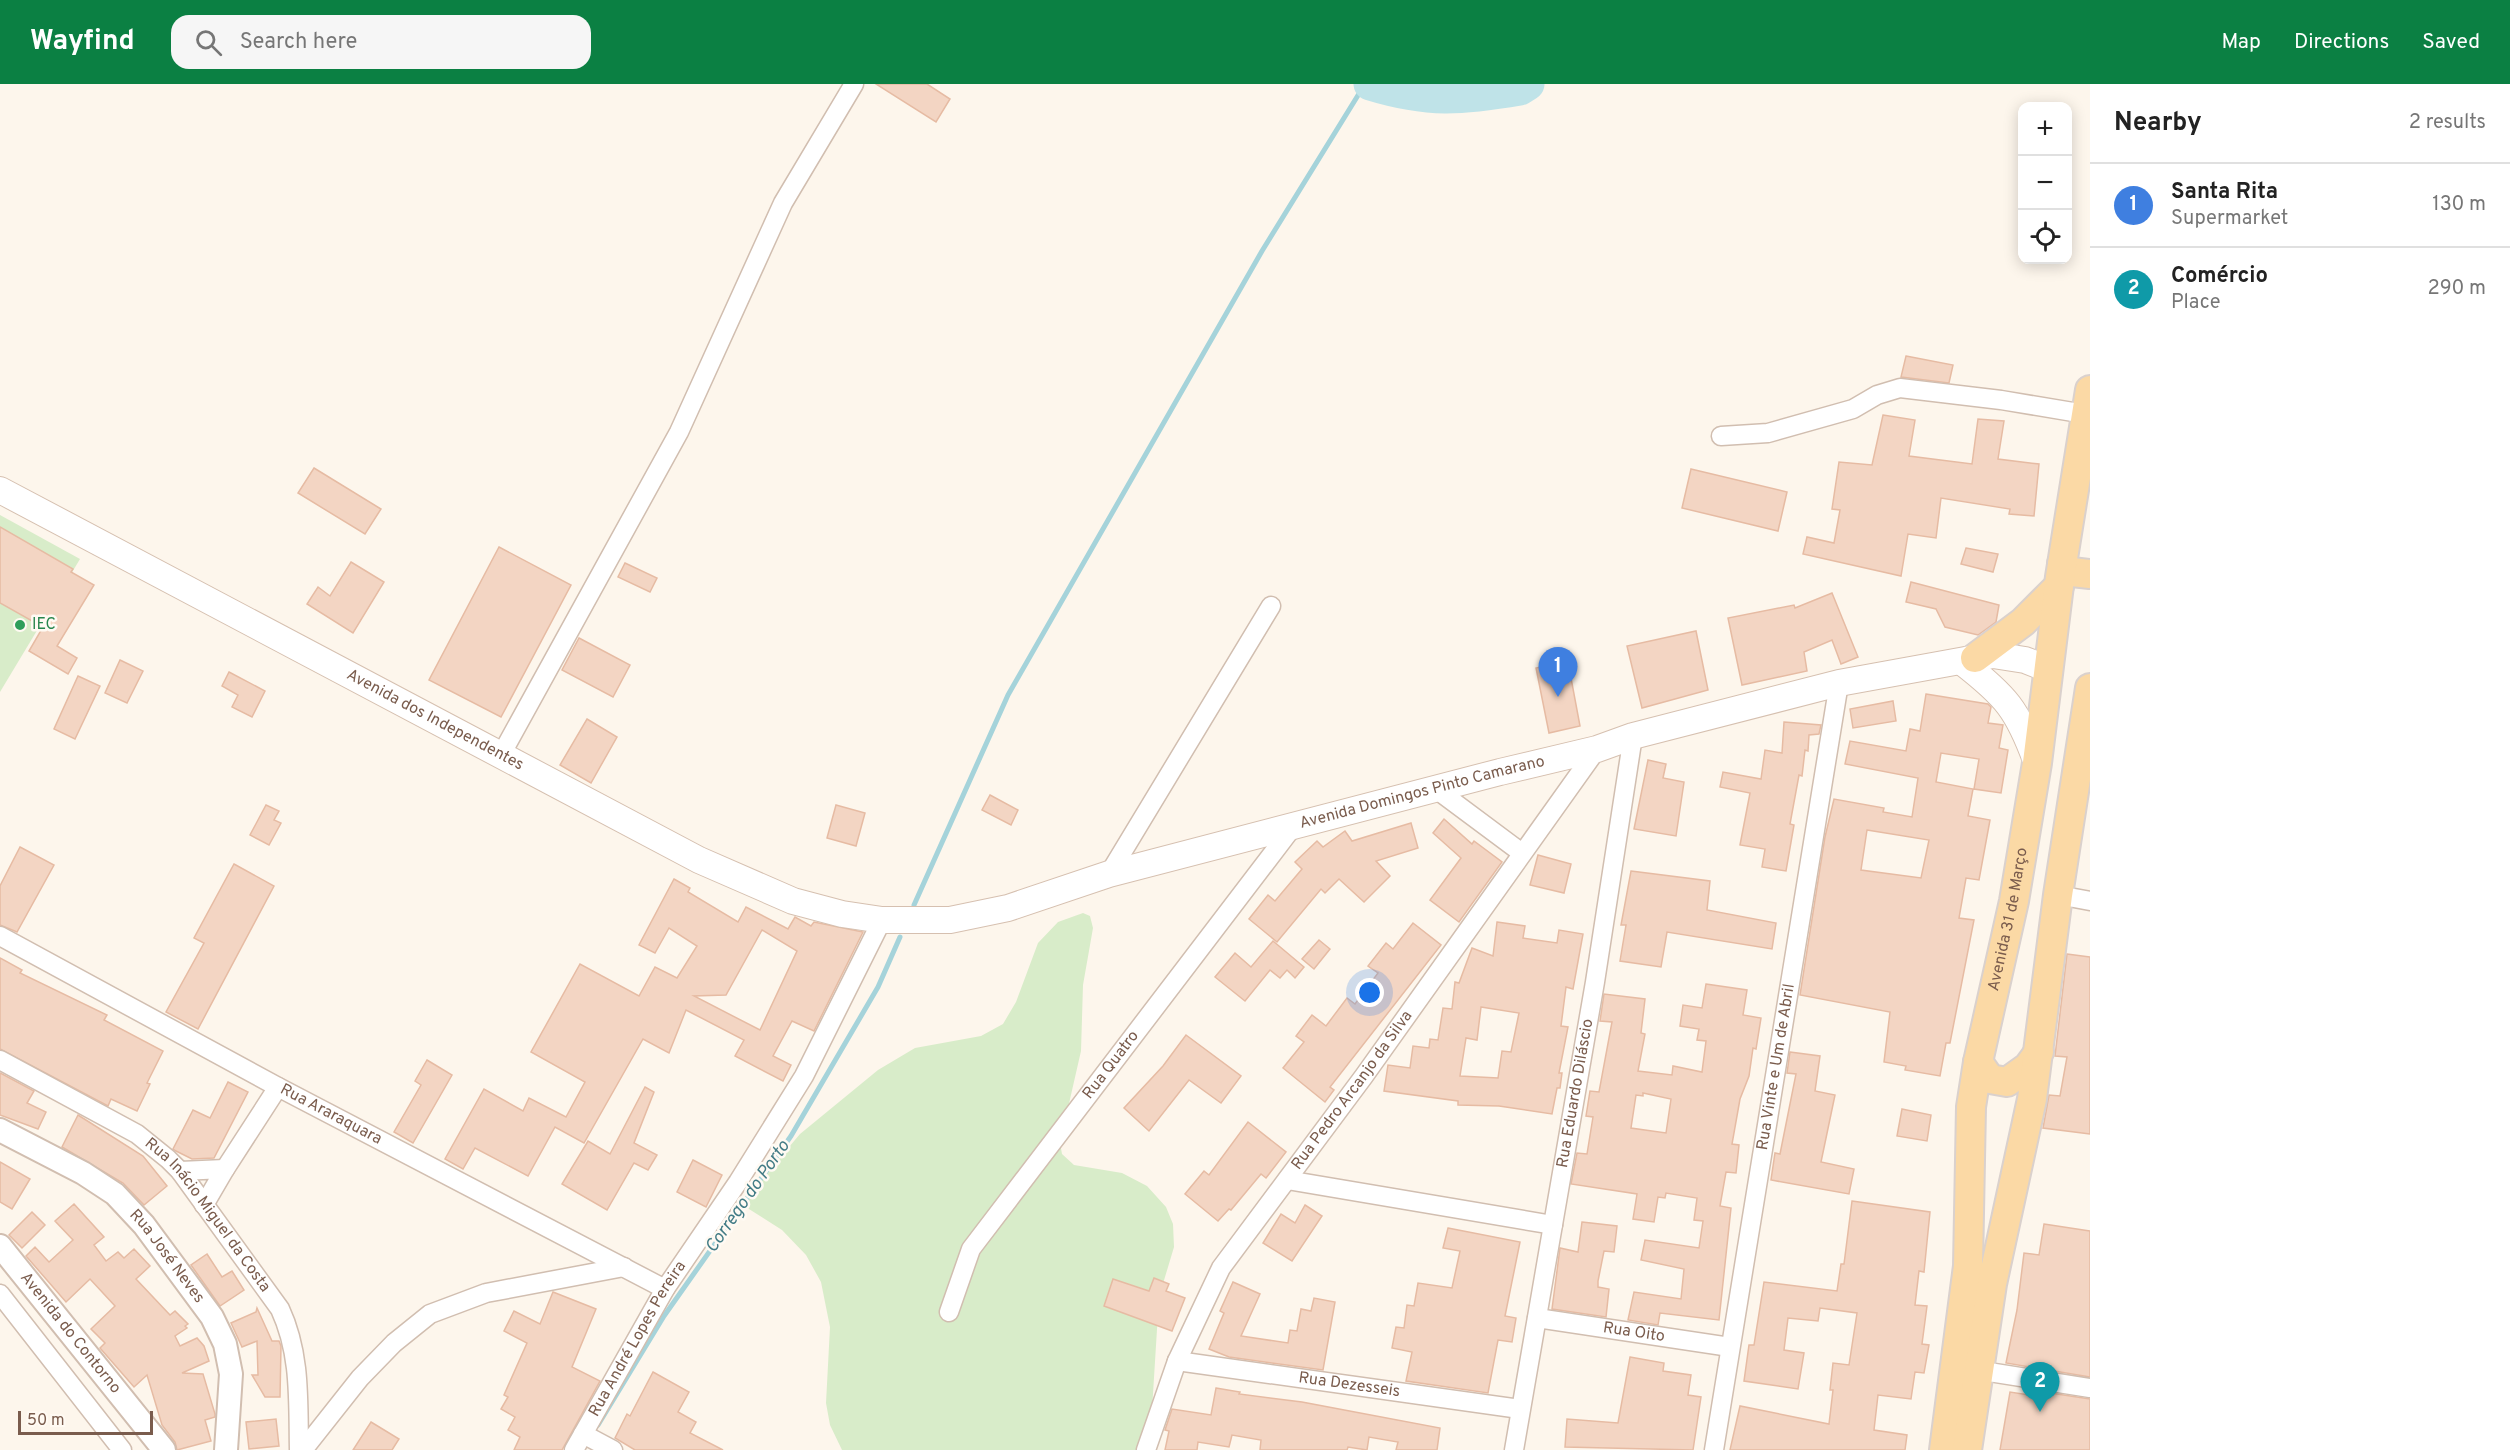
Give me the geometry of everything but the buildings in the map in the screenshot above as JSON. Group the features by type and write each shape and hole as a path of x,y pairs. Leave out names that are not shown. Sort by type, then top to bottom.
{"main road":[{"name":"Avenida 31 de Março","path":"1967,1450 1971,1107 1978,1062 2012,911 2037,763 2061,575 2087,417"},
{"name":"Avenida dos Independentes","path":"0,490 699,860 793,902 842,914 882,920"},
{"path":"2037,763 2016,712 1969,660 2024,622 2061,575 2072,572 2090,574"},
{"name":"Avenida Domingos Pinto Camarano","path":"882,920 950,920 1008,908 1109,874 1597,749 1633,736 1839,683 1993,655 2025,660 2048,669"},
{"path":"2048,669 2061,679 2073,702 2083,739"},
{"name":"Avenida 31 de Março","path":"1944,1450 1992,1284 2022,1145 2039,1052 2058,896 2090,688"},
{"path":"1978,1062 1990,1079 2007,1082 2028,1067 2039,1052"}],"street":[{"path":"501,755 680,432 783,202 854,84"},
{"path":"1721,436 1768,433 1853,409 1877,395 1900,388 2001,400 2087,417"},
{"path":"1109,874 1271,606"},
{"name":"Rua Vinte e Um de Abril","path":"1714,1450 1839,683"},
{"name":"Rua Eduardo Diláscio","path":"1514,1450 1554,1225 1633,736"},
{"name":"Rua Pedro Arcanjo da Silva","path":"1146,1450 1177,1361 1221,1268 1248,1228 1287,1180 1597,749"},
{"path":"1436,789 1522,854"},
{"name":"Rua Quatro","path":"949,1312 971,1250 1292,828"},
{"path":"2058,896 2090,901"},
{"name":"Rua André Lopes Pereira","path":"574,1450 597,1442 665,1289 738,1182 804,1076 882,920"},
{"name":"Rua Araraquara","path":"0,936 278,1087 665,1289"},
{"name":"Rua Inácio Miguel da Costa","path":"0,1060 137,1134 180,1171 280,1309 288,1326 297,1372 299,1450"},
{"path":"204,1204 278,1087"},
{"name":"Rua José Neves","path":"0,1130 82,1173 115,1194 144,1225 212,1317 225,1344 231,1374 226,1450"},
{"path":"180,1171 225,1169"},
{"path":"1287,1180 1554,1225"},
{"name":"Avenida do Contorno","path":"0,1246 164,1450"},
{"path":"303,1450 360,1378 394,1343 430,1314 486,1293 624,1267"},
{"path":"0,1294 122,1450"},
{"name":"Rua Oito","path":"1537,1318 1730,1347"},
{"name":"Rua Dezesseis","path":"1177,1361 1520,1409"},
{"path":"1967,1368 2090,1388"}],"green space":[{"name":"IEC","path":"0,515 80,559 0,692"},
{"path":"1083,913 1090,916 1093,928 1083,985 1081,1051 1060,1143 1062,1154 1074,1165 1122,1173 1147,1186 1166,1207 1173,1224 1174,1247 1159,1297 1151,1426 1153,1450 842,1450 830,1425 826,1403 830,1327 821,1282 806,1255 782,1230 741,1204 800,1134 878,1070 915,1048 981,1036 1003,1024 1016,1002 1038,943 1058,922"}],"waterway":[{"path":"914,905 1008,695 1262,251 1365,84"},
{"path":"1370,84 1410,94 1445,97 1462,97 1520,89 1528,84"},
{"name":"Corrego do Porto","path":"598,1425 664,1316 791,1136 878,987 900,937"}],"place":[{"name":"IEC","path":"20,625"},
{"name":"Santa Rita","path":"1558,697"},
{"name":"Comércio","path":"2040,1412"}]}
